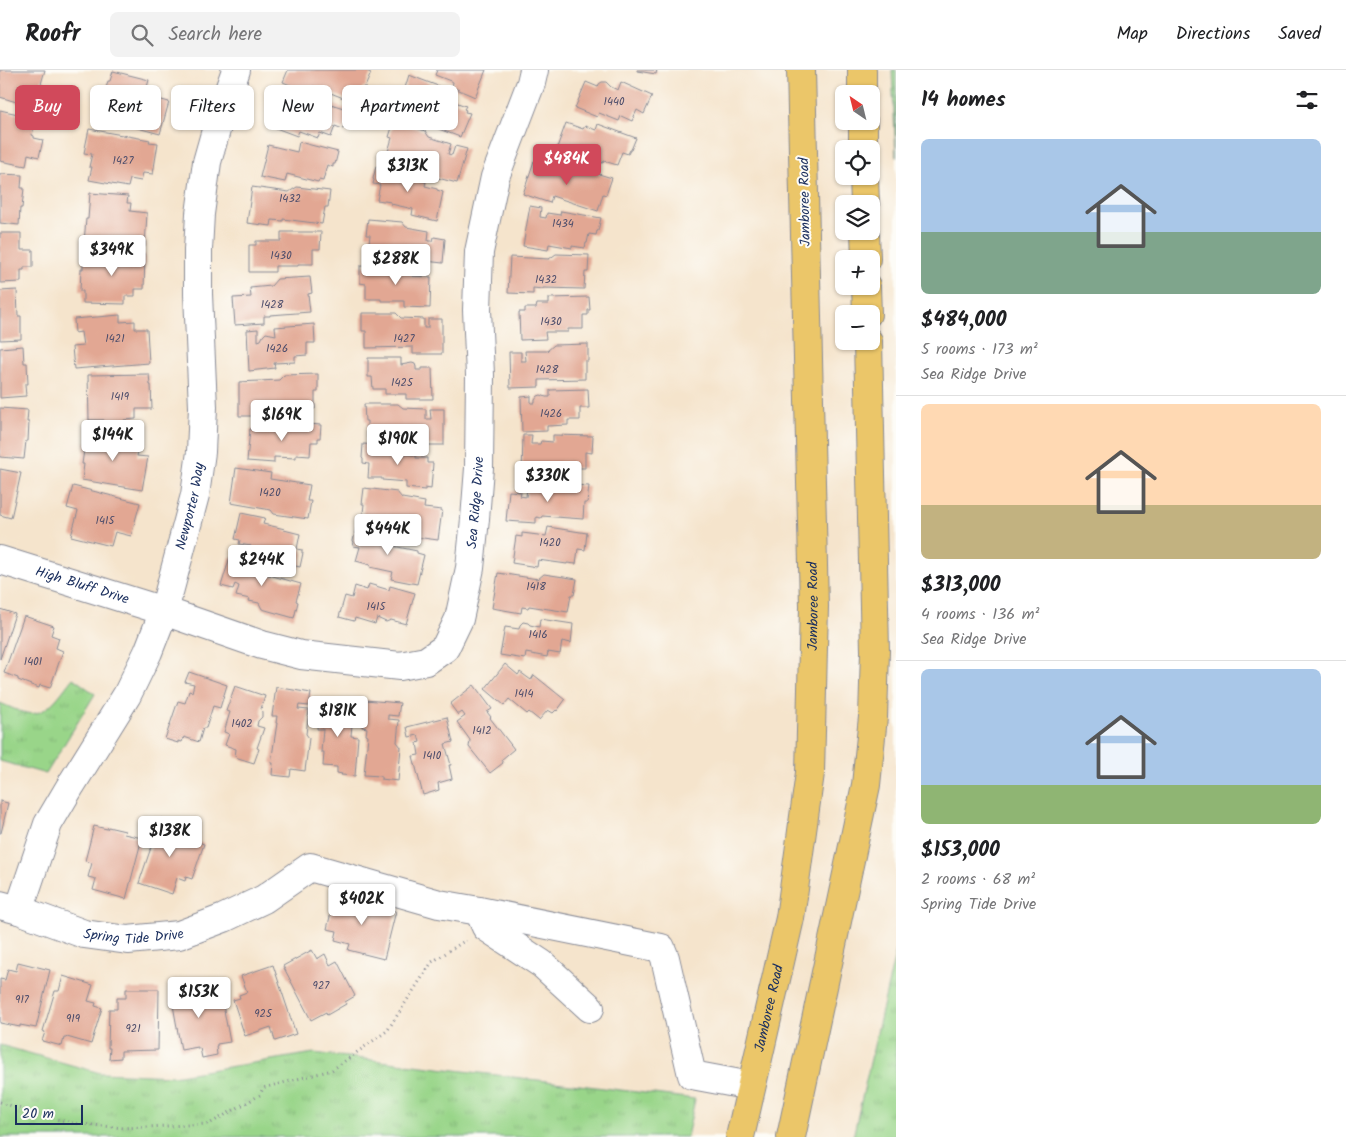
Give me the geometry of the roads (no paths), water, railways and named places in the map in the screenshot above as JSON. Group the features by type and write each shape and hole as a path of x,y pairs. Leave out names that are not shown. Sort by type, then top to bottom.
{"main road":[{"name":"Jamboree Road","path":"740,1137 790,918 810,773 814,606 801,70"},
{"path":"862,70 862,85"},
{"path":"791,1137 866,785 873,717 875,642 868,350"}],"street":[{"name":"Newporter Way","path":"9,908 48,824 127,696 148,652 164,611 195,495 201,452 203,407 198,294 200,214 207,162 236,70"},
{"name":"Sea Ridge Drive","path":"164,611 262,645 301,655 400,666 426,661 444,648 459,619 470,568 476,510 479,468 480,375 477,310 479,252 496,177 531,83 534,70"},
{"name":"High Bluff Drive","path":"0,560 164,611"},
{"name":"Spring Tide Drive","path":"9,908 84,934 128,940 179,935 224,918 264,899 310,866 439,904 478,911"},
{"path":"478,911 661,948 665,958 692,1075 752,1086"},
{"path":"478,911 486,927 542,964 590,1008"}]}
